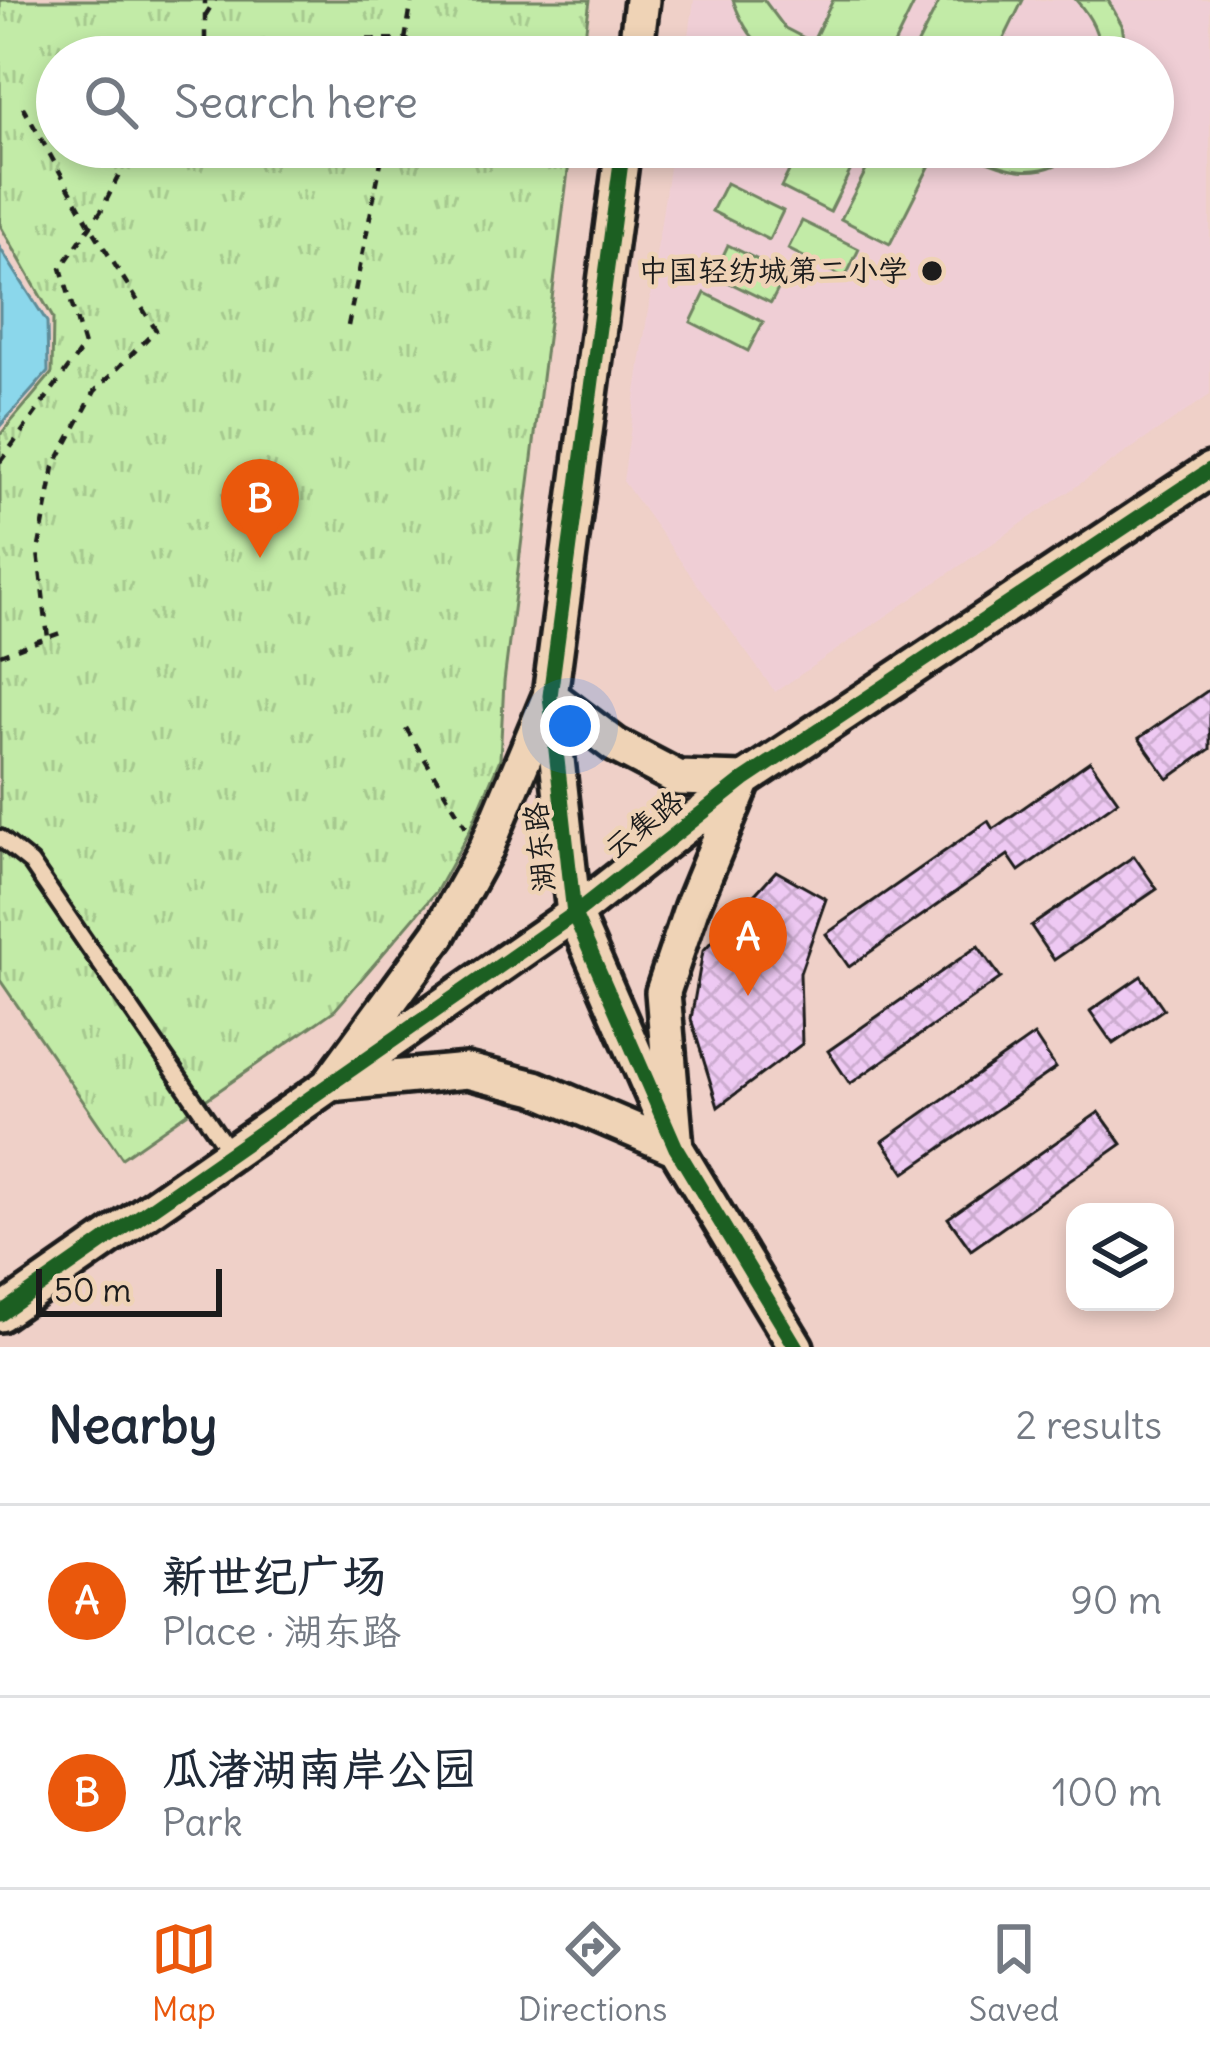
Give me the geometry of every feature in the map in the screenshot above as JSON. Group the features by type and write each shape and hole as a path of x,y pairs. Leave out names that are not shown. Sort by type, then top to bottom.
{"street":[{"path":"638,36 642,0"},
{"name":"湖东路","path":"620,168 550,696 574,914 676,1148 796,1347"},
{"name":"云集路","path":"0,1314 574,914 744,780 1210,470"},
{"path":"550,696 615,745 679,778 744,780 663,992 676,1148 535,1088 467,1071 329,1084 439,934 486,849 550,696"}],"lane":[{"path":"0,838 31,863 232,1155"}],"path":[{"path":"205,0 205,36"},
{"path":"205,16 215,0"},
{"path":"406,36 412,0"},
{"path":"22,107 36,130"},
{"path":"48,638 38,552 54,467 95,391 156,330 59,168"},
{"path":"0,462 83,346 62,268 91,227 122,168"},
{"path":"348,326 380,168"},
{"path":"0,655 60,633"},
{"path":"406,728 469,832 486,849"}],"shaded area":[{"name":"中国轻纺城第二小学","path":"694,0 1210,0 1210,395 775,692 623,481 669,168 1174,168 1174,36 689,36"}],"green space":[{"path":"0,0 590,0 585,36 36,36 36,168 568,168 504,682 500,759 469,832 436,892 335,1010 122,1158 0,980 0,435 52,373 53,318 0,225"},
{"path":"733,0 764,0 785,28 800,36 752,36"},
{"path":"833,0 916,0 898,36 815,36"},
{"path":"940,0 1023,0 1005,36 922,36"},
{"path":"1076,0 1108,0 1124,36 1097,36"},
{"path":"790,168 852,168 830,212 781,187"},
{"path":"867,168 928,168 890,244 841,219"},
{"path":"726,183 783,211 769,240 712,211"},
{"path":"802,221 859,249 845,278 788,249"},
{"path":"728,245 786,274 771,303 714,275"},
{"path":"705,293 763,322 748,351 691,322"}],"water":[{"path":"0,248 47,322 48,372 0,426"}],"building":[{"path":"1210,689 1210,749 1168,779 1139,738"},
{"path":"1090,761 1118,801 1019,871 1008,855 849,967 826,934 988,821 993,829"},
{"path":"1134,856 1157,889 1054,960 1031,926"},
{"path":"776,871 826,899 800,973 802,1044 718,1107 691,1019 703,951"},
{"path":"978,946 1001,978 850,1084 828,1051"},
{"path":"1141,976 1164,1009 1113,1044 1090,1011"},
{"path":"1034,1035 1056,1068 905,1173 883,1141"},
{"path":"1099,1112 1122,1144 971,1250 948,1218"}],"cycle path":[{"path":"620,168 550,696 574,914 676,1148 796,1347"},
{"path":"0,1314 574,914 744,780 1210,470"}],"place":[{"name":"中国轻纺城第二小学","path":"932,271"},
{"name":"瓜渚湖南岸公园","path":"260,558"},
{"name":"新世纪广场","path":"748,996"}]}
